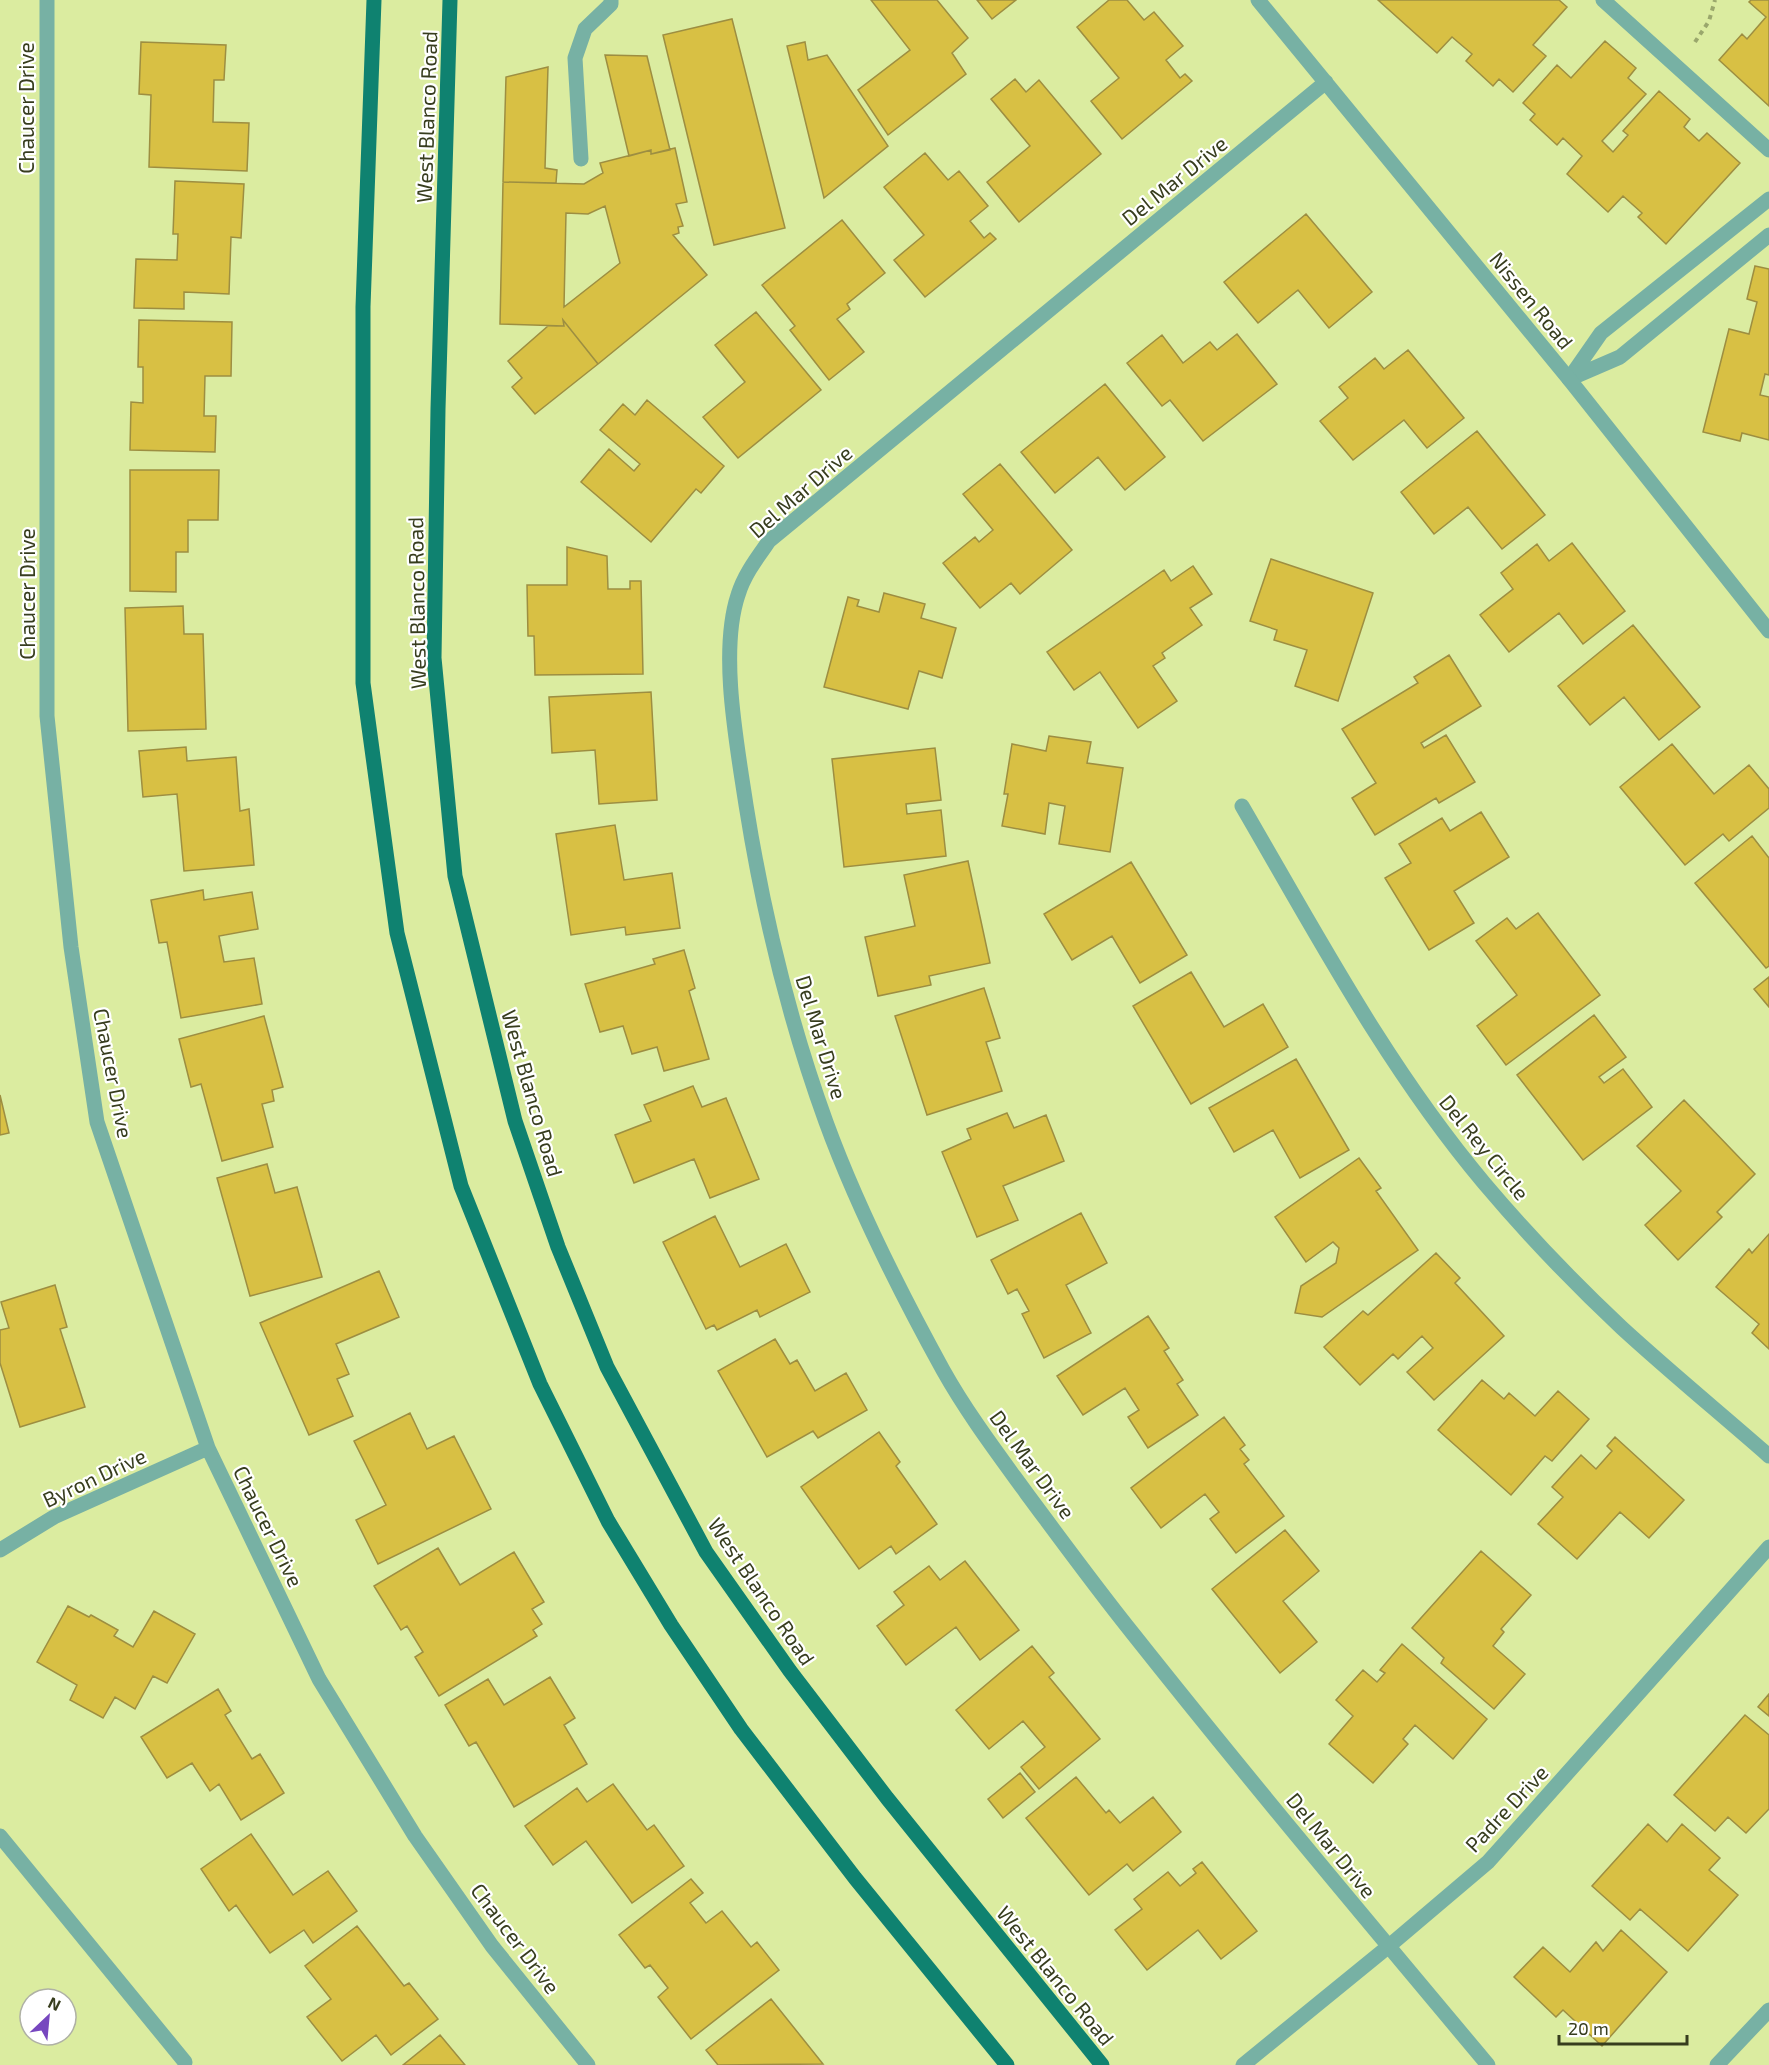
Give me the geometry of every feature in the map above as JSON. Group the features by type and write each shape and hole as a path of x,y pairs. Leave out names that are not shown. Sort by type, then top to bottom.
{"main road":[{"path":"374,0 363,307 363,683 397,933 461,1186 540,1384 608,1521 671,1625 741,1729 855,1878 1007,2065"},
{"name":"West Blanco Road","path":"450,0 438,409 434,658 455,876 515,1121 558,1247 608,1367 706,1552 790,1671 887,1798 1102,2065"}],"street":[{"name":"Chaucer Drive","path":"47,0 47,716 71,947 97,1122 208,1448 319,1679 409,1827 492,1946 588,2065"},
{"path":"581,159 575,58 585,29 611,4 611,0"},
{"name":"Nissen Road","path":"1258,0 1569,379 1769,632"},
{"path":"1603,0 1769,150"},
{"name":"Del Mar Drive","path":"1326,82 769,541 756,559 738,593 731,634 730,670 735,727 752,844 776,953 799,1042 826,1123 861,1206 945,1374 993,1448 1091,1580 1174,1685 1488,2065"},
{"path":"1569,379 1601,333 1769,199"},
{"path":"1569,379 1620,357 1769,235"},
{"name":"Del Rey Circle","path":"1242,806 1377,1035 1425,1105 1483,1182 1545,1252 1622,1328 1769,1456"},
{"name":"Byron Drive","path":"0,1550 54,1517 208,1448"},
{"name":"Padre Drive","path":"1243,2065 1488,1862 1769,1547"},
{"path":"0,1836 185,2062"},
{"path":"1717,2065 1769,2010"}],"path":[{"path":"1673,63 1703,31 1715,0"}],"building":[{"path":"871,0 937,0 968,38 952,53 966,74 888,135 858,90 910,50"},
{"path":"977,0 1016,0 992,19"},
{"path":"1109,0 1127,0 1144,20 1154,12 1183,46 1166,60 1180,78 1185,74 1192,81 1122,139 1091,101 1119,78 1077,27"},
{"path":"1378,0 1559,0 1567,7 1533,45 1546,56 1513,92 1499,79 1493,86 1466,61 1472,54 1452,37 1437,53"},
{"path":"1769,0 1769,106 1719,60 1742,34 1747,39 1766,17 1749,2"},
{"path":"732,19 785,228 714,245 663,35"},
{"path":"1605,41 1636,68 1628,78 1646,94 1602,141 1613,152 1628,135 1623,131 1659,91 1690,119 1684,127 1699,141 1707,133 1740,163 1666,244 1638,217 1642,213 1623,196 1608,212 1567,174 1582,156 1563,138 1557,145 1530,120 1535,114 1523,103 1557,65 1571,78"},
{"path":"141,42 226,45 224,80 214,80 213,122 249,123 247,171 149,167 151,95 139,94"},
{"path":"805,42 808,60 827,55 888,146 824,198 787,46"},
{"path":"605,55 647,56 670,150 651,154 651,150 629,156"},
{"path":"548,67 545,168 557,170 556,183 503,182 506,77"},
{"path":"1015,79 1026,92 1039,80 1101,154 1019,222 987,182 1030,146 991,99"},
{"path":"675,148 687,202 676,204 683,226 678,227 679,233 673,235 707,275 598,364 563,320 564,326 500,324 503,182 584,184 603,173 600,163 651,150 651,154","holes":["605,206 620,263 564,307 566,213 588,214"]},
{"path":"925,153 948,180 959,171 988,206 970,221 984,238 990,233 996,239 925,297 894,260 924,235 884,187"},
{"path":"175,181 244,184 241,238 231,237 229,294 184,292 184,309 134,308 136,259 177,260 178,234 173,234"},
{"path":"1306,214 1372,292 1329,328 1298,290 1258,323 1224,282"},
{"path":"842,220 885,273 847,304 850,309 837,319 864,352 829,380 790,330 795,326 762,285"},
{"path":"1755,266 1769,269 1769,375 1765,374 1760,395 1769,397 1769,440 1742,433 1740,441 1703,432 1729,329 1749,334 1757,302 1747,299"},
{"path":"756,312 821,390 738,458 703,417 745,382 715,345"},
{"path":"139,320 232,322 231,376 205,376 204,416 216,416 215,452 130,450 131,402 143,403 143,367 138,367"},
{"path":"563,320 598,364 535,414 512,387 522,378 508,361 548,326 564,326"},
{"path":"1237,334 1277,384 1203,441 1170,400 1162,406 1127,363 1162,335 1183,363 1210,342 1217,350"},
{"path":"1408,350 1464,418 1427,448 1404,420 1353,460 1320,421 1348,398 1339,387 1375,358 1384,369"},
{"path":"1105,384 1165,457 1125,490 1098,457 1055,493 1021,452"},
{"path":"647,400 724,466 701,493 696,489 651,542 581,482 609,449 634,471 640,464 600,430 623,404 635,415"},
{"path":"1477,431 1545,515 1502,549 1468,507 1434,534 1401,492"},
{"path":"1000,464 1072,550 1020,594 1011,583 980,608 943,563 975,537 979,542 993,530 963,494"},
{"path":"130,470 219,470 218,520 188,520 188,552 176,552 176,592 130,591"},
{"path":"1572,543 1625,611 1583,644 1559,613 1509,652 1480,615 1513,589 1501,573 1537,544 1549,561"},
{"path":"567,547 607,556 608,589 630,589 630,581 641,581 643,674 535,675 534,636 528,636 527,585 567,585"},
{"path":"1271,559 1373,593 1338,701 1295,686 1307,650 1274,640 1277,630 1250,621"},
{"path":"1193,566 1212,594 1190,608 1202,625 1162,653 1165,658 1153,666 1177,701 1138,728 1100,672 1074,690 1047,652 1164,570 1171,581"},
{"path":"884,593 925,604 921,618 956,628 942,678 919,671 908,709 824,687 848,597 859,600 857,606 879,612"},
{"path":"183,606 184,634 203,634 206,729 128,731 125,608"},
{"path":"1633,625 1700,707 1659,740 1624,697 1590,725 1558,686"},
{"path":"1449,655 1481,706 1421,743 1424,748 1446,735 1475,782 1439,803 1436,798 1375,835 1352,798 1376,783 1342,729 1418,683 1414,677"},
{"path":"651,692 657,800 599,804 595,750 552,753 549,697"},
{"path":"1049,736 1091,742 1087,763 1123,768 1110,852 1059,844 1065,806 1049,803 1045,834 1002,826 1008,794 1004,794 1012,744 1046,751"},
{"path":"1672,744 1714,794 1749,765 1769,789 1769,808 1729,841 1723,834 1685,865 1620,787"},
{"path":"186,747 187,761 236,757 240,811 249,809 254,865 184,871 177,794 143,797 139,751"},
{"path":"935,748 941,800 906,804 907,814 941,810 946,856 844,867 832,759"},
{"path":"1481,812 1509,857 1454,891 1474,923 1429,950 1385,878 1411,863 1399,844 1442,818 1450,831"},
{"path":"615,825 624,880 672,873 680,928 626,935 625,927 571,935 556,834"},
{"path":"1752,836 1769,858 1769,966 1766,968 1695,883"},
{"path":"968,861 990,963 929,976 931,985 878,996 865,937 915,926 904,875"},
{"path":"1131,862 1187,955 1140,983 1112,936 1072,960 1044,914"},
{"path":"203,890 204,900 252,892 258,929 219,936 224,962 254,958 262,1004 181,1018 167,942 159,943 151,900"},
{"path":"1538,913 1600,995 1506,1065 1477,1026 1517,995 1476,941 1507,918 1516,929"},
{"path":"684,950 695,988 689,991 709,1059 664,1071 657,1047 632,1054 623,1026 600,1032 585,984 655,964 653,959"},
{"path":"1191,972 1224,1027 1263,1004 1288,1047 1191,1104 1133,1006"},
{"path":"1769,977 1769,1007 1754,989"},
{"path":"984,988 1000,1038 986,1042 1002,1091 927,1115 895,1016"},
{"path":"1594,1015 1626,1057 1599,1077 1604,1083 1623,1069 1652,1107 1583,1160 1517,1075"},
{"path":"264,1016 283,1087 272,1090 274,1101 262,1104 273,1147 222,1161 201,1084 191,1087 179,1039"},
{"path":"1296,1059 1349,1150 1300,1178 1273,1130 1234,1152 1209,1108"},
{"path":"693,1086 702,1107 726,1098 759,1179 710,1198 694,1159 634,1183 615,1135 651,1121 644,1105"},
{"path":"0,1095 9,1133 0,1135"},
{"path":"1684,1100 1755,1174 1717,1212 1722,1217 1678,1260 1645,1225 1681,1191 1637,1146"},
{"path":"1007,1113 1014,1128 1046,1115 1064,1161 1003,1186 1018,1220 977,1237 942,1152 971,1139 967,1129"},
{"path":"1359,1158 1381,1188 1376,1191 1418,1250 1322,1317 1295,1313 1301,1286 1336,1263 1339,1248 1333,1242 1306,1262 1275,1217"},
{"path":"267,1164 275,1193 297,1187 322,1277 250,1296 217,1178"},
{"path":"1081,1213 1107,1263 1066,1285 1091,1333 1044,1358 1022,1314 1029,1311 1017,1289 1008,1294 991,1260"},
{"path":"715,1216 740,1267 786,1244 810,1292 760,1317 757,1310 717,1330 714,1325 706,1329 663,1242"},
{"path":"1769,1234 1769,1349 1752,1333 1759,1324 1716,1287 1749,1249 1752,1253"},
{"path":"1436,1253 1460,1278 1455,1283 1504,1336 1434,1400 1407,1372 1433,1348 1422,1336 1398,1359 1393,1354 1360,1385 1324,1347 1363,1311 1368,1315"},
{"path":"379,1271 399,1317 336,1344 349,1374 337,1379 353,1416 309,1435 260,1323"},
{"path":"55,1285 67,1327 60,1329 85,1407 20,1427 0,1363 0,1330 9,1328 1,1302"},
{"path":"1148,1316 1169,1348 1164,1351 1183,1380 1177,1384 1198,1415 1148,1448 1128,1417 1139,1410 1125,1388 1083,1415 1057,1376"},
{"path":"775,1339 790,1364 797,1360 815,1391 846,1373 867,1410 818,1438 813,1431 767,1457 718,1371"},
{"path":"1482,1380 1504,1399 1509,1393 1535,1416 1558,1391 1589,1419 1552,1461 1545,1456 1511,1495 1438,1430"},
{"path":"410,1413 427,1449 454,1436 491,1509 378,1564 356,1520 386,1505 354,1441"},
{"path":"1224,1417 1245,1445 1240,1449 1249,1460 1244,1464 1284,1516 1236,1553 1210,1519 1219,1512 1205,1494 1161,1528 1131,1488"},
{"path":"879,1432 900,1462 896,1466 937,1524 896,1554 891,1546 859,1569 801,1487"},
{"path":"1615,1437 1684,1500 1649,1538 1620,1512 1577,1559 1538,1524 1563,1497 1552,1487 1581,1455 1596,1469 1612,1451 1607,1446"},
{"path":"1285,1530 1319,1571 1283,1601 1317,1642 1280,1673 1212,1589"},
{"path":"438,1548 460,1585 514,1552 544,1602 532,1609 542,1624 533,1630 537,1636 439,1696 415,1657 423,1652 407,1626 401,1630 374,1586"},
{"path":"1481,1551 1531,1595 1501,1629 1504,1632 1493,1646 1525,1674 1494,1709 1441,1663 1444,1658 1412,1628"},
{"path":"965,1561 1019,1630 980,1660 956,1627 906,1665 877,1626 904,1605 894,1592 929,1566 940,1580"},
{"path":"68,1606 89,1617 91,1615 118,1630 114,1636 133,1647 154,1611 195,1634 167,1683 153,1676 135,1709 115,1697 103,1718 70,1700 77,1685 37,1662"},
{"path":"1402,1644 1487,1719 1453,1759 1415,1725 1403,1739 1408,1744 1373,1783 1329,1744 1353,1716 1336,1700 1363,1670 1377,1682 1385,1673 1380,1670"},
{"path":"1032,1646 1054,1673 1049,1677 1100,1739 1039,1789 1021,1767 1045,1747 1023,1721 989,1749 956,1710"},
{"path":"550,1677 575,1718 564,1725 587,1764 514,1807 476,1742 469,1746 445,1705 488,1679 504,1705"},
{"path":"218,1689 231,1711 225,1715 252,1759 260,1754 284,1793 241,1820 219,1784 210,1791 192,1763 167,1778 141,1737"},
{"path":"1769,1694 1769,1716 1758,1707"},
{"path":"1745,1715 1769,1735 1769,1809 1746,1833 1728,1817 1715,1831 1674,1795"},
{"path":"1020,1773 1035,1792 1003,1818 988,1799"},
{"path":"1076,1777 1106,1813 1109,1810 1120,1823 1153,1797 1181,1832 1133,1871 1127,1864 1089,1895 1026,1818"},
{"path":"613,1784 647,1830 654,1825 684,1866 632,1903 586,1841 553,1865 525,1826 577,1788 587,1802"},
{"path":"1648,1824 1667,1842 1682,1824 1720,1858 1709,1870 1738,1895 1688,1951 1640,1909 1630,1920 1592,1886"},
{"path":"251,1834 293,1895 328,1871 357,1911 313,1943 304,1930 270,1953 236,1905 229,1911 201,1869"},
{"path":"1202,1862 1257,1931 1221,1959 1198,1930 1147,1970 1115,1930 1142,1909 1134,1899 1168,1872 1180,1886 1196,1873 1193,1869"},
{"path":"691,1879 703,1893 690,1903 706,1923 722,1911 751,1947 757,1942 779,1970 691,2039 658,1997 668,1988 650,1965 645,1968 619,1935"},
{"path":"357,1926 404,1986 409,1983 438,2019 391,2055 376,2035 342,2061 307,2017 331,1999 305,1966"},
{"path":"1621,1930 1667,1972 1602,2046 1563,2010 1556,2017 1514,1977 1543,1947 1570,1972 1596,1942 1603,1951"},
{"path":"771,1999 823,2064 718,2065 706,2050"},
{"path":"440,2035 465,2065 403,2065"}]}
